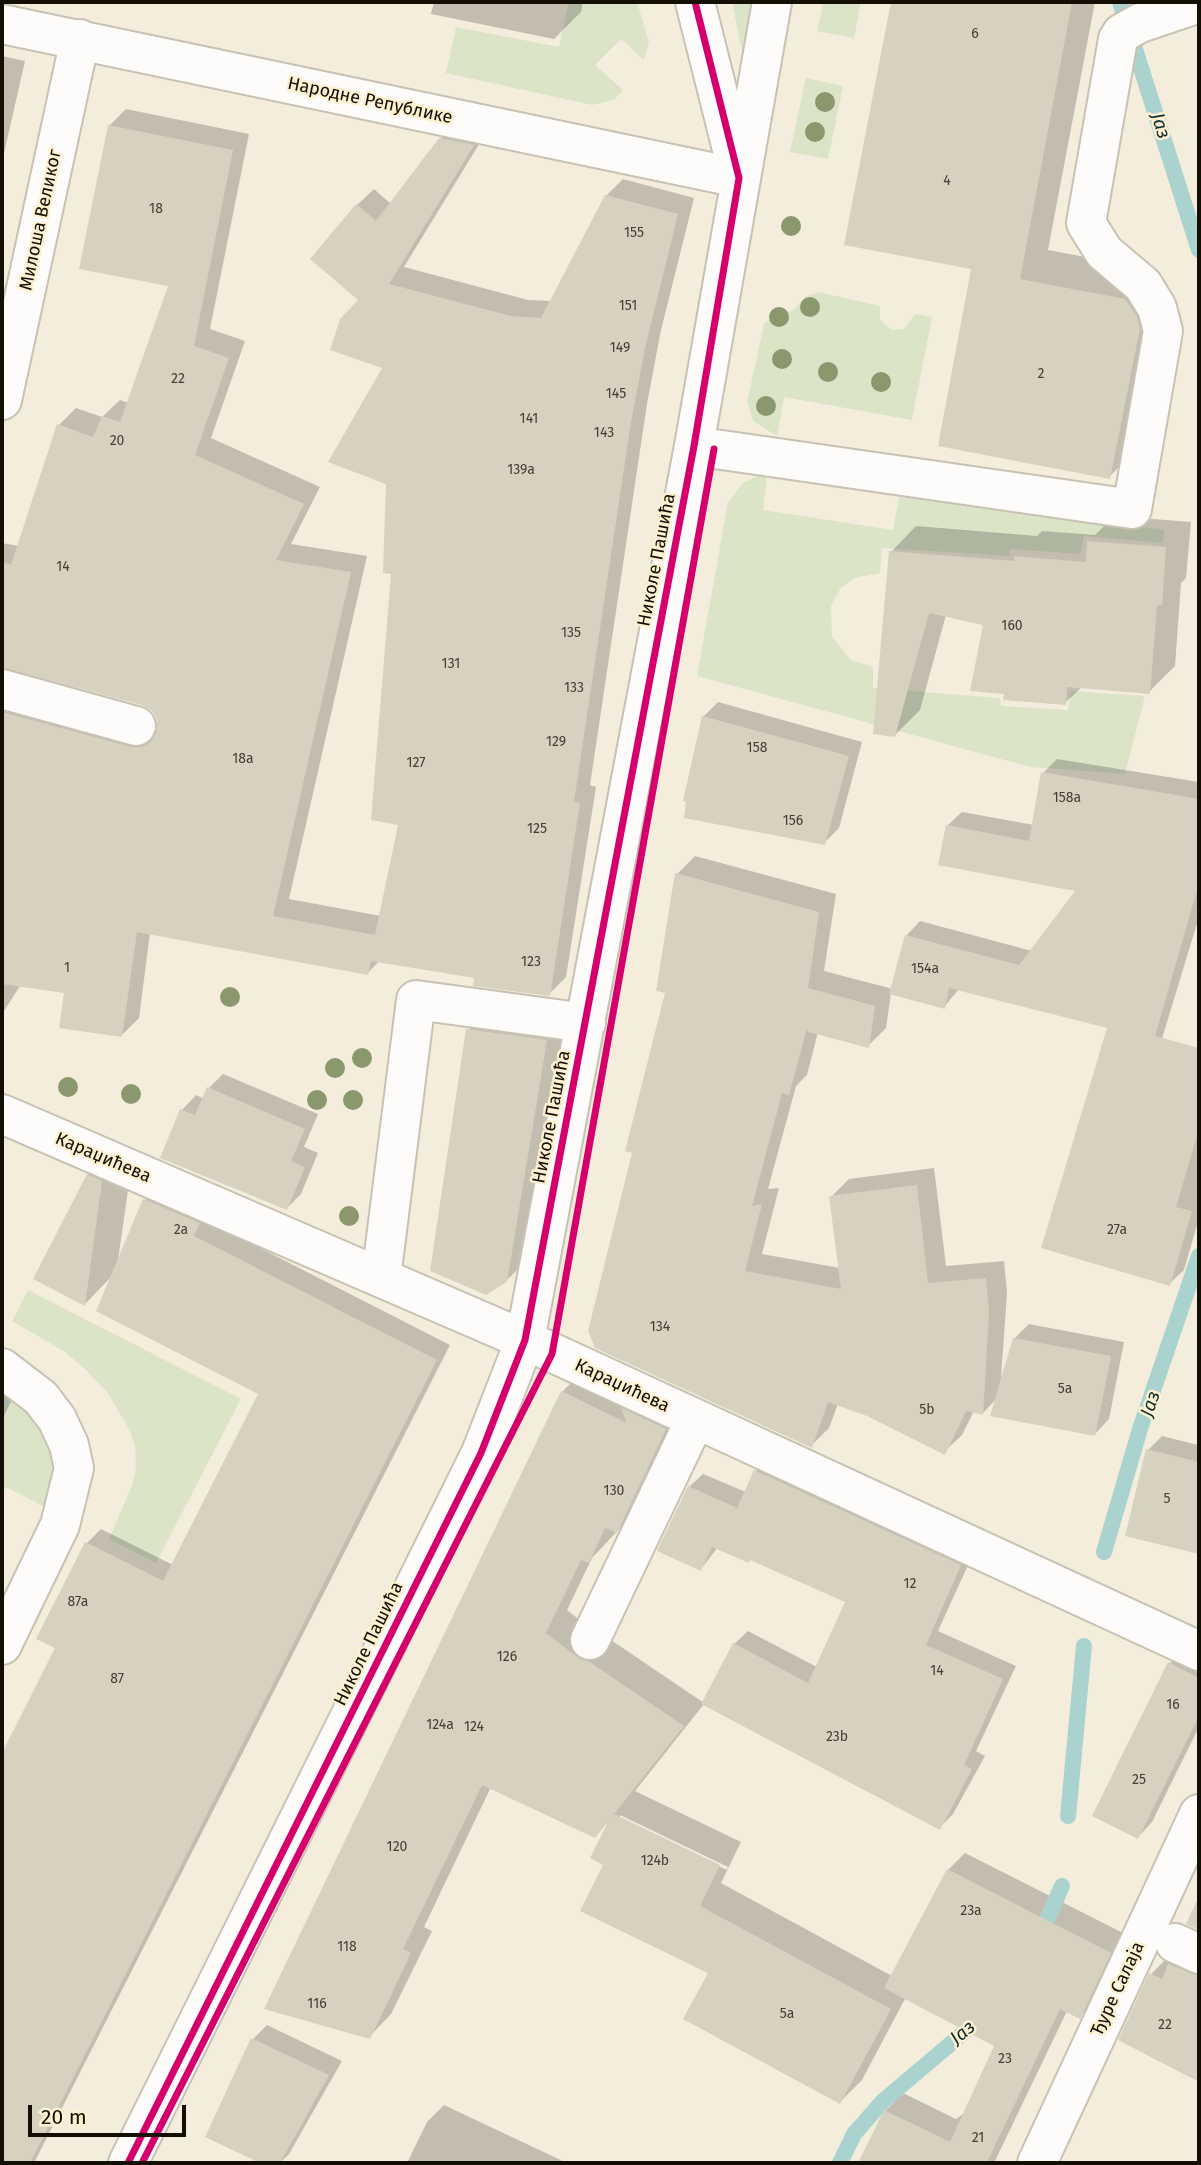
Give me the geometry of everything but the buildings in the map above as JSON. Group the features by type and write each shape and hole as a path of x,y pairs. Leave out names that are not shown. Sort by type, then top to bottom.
{"street":[{"name":"Николе Пашића","path":"130,2162 481,1453 525,1340 694,446 739,178 695,2"},
{"path":"739,178 772,2"},
{"path":"694,446 1132,509 1163,331 1157,308 1143,285 1104,252 1086,223 1115,46 1131,28 1199,3"},
{"name":"Народне Републике","path":"2,24 739,178"},
{"name":"Милоша Великог","path":"2,400 80,40"},
{"path":"2,689 136,726"},
{"path":"381,1278 416,1000 586,1023"},
{"name":"Караџићева","path":"2,1114 525,1340 1199,1651"},
{"path":"2,1368 41,1398 57,1419 69,1445 74,1468 60,1525 2,1646"},
{"path":"590,1640 695,1419"},
{"name":"Ђуре Салаја","path":"1037,2163 1199,1814"}],"green space":[{"path":"569,2 637,2 649,42 644,60 621,39 595,65 623,90 614,100 592,105 446,73 456,27 559,47"},
{"path":"732,2 759,2 744,61"},
{"path":"823,2 861,2 854,38 817,31"},
{"path":"806,78 843,86 828,159 790,152"},
{"path":"818,292 880,306 880,320 892,330 904,329 915,314 932,317 912,420 784,397 777,436 753,421 747,402 764,324 778,313 793,311 805,297"},
{"path":"767,475 763,510 893,530 900,491 1164,530 1163,543 1084,536 1080,554 1010,549 1009,556 882,548 880,573 854,578 840,589 831,606 832,637 851,660 873,667 873,688 1000,698 1001,706 1068,710 1071,691 1145,696 1125,774 1030,767 697,676 728,502 744,482"},
{"path":"28,1290 241,1399 156,1563 109,1539 132,1486 136,1468 135,1446 129,1429 108,1393 85,1369 64,1351 12,1321"},
{"path":"2,1387 22,1404 40,1426 57,1464 45,1507 6,1487 2,1494"}],"waterway":[{"name":"Јаз","path":"1120,2 1199,250"},
{"name":"Јаз","path":"1104,1552 1140,1429 1199,1256"},
{"name":"Јаз","path":"1068,1816 1084,1646"},
{"name":"Јаз","path":"1039,1938 1062,1886"},
{"name":"Јаз","path":"840,2163 854,2134 883,2101 981,2018"}],"cycle path":[{"path":"128,2163 481,1453 525,1340 694,446 739,178 695,2"},
{"path":"142,2163 552,1354 714,449"}]}
